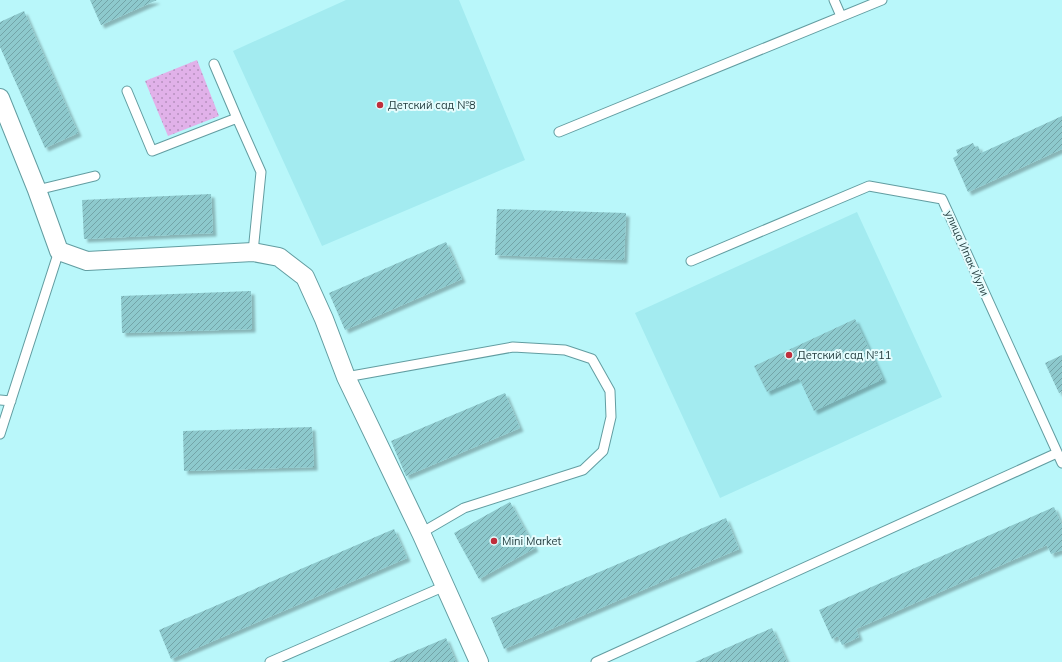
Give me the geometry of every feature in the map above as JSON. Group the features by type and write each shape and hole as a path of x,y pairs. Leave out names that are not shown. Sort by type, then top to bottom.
{"street":[{"path":"0,98 37,190 59,252 87,260 254,252 279,257 305,277 324,319 346,377 421,533 479,662"}],"lane":[{"path":"834,0 841,16"},
{"path":"559,132 882,0"},
{"path":"214,64 261,172 254,252"},
{"path":"127,91 152,151 237,118"},
{"path":"37,190 95,176"},
{"name":"улица Ипак Йули","path":"692,261 869,186 942,198 1062,463"},
{"path":"0,434 59,252"},
{"path":"346,377 513,347 565,350 592,359 610,391 612,417 603,450 582,470 464,508 421,533"},
{"path":"0,400 11,401"},
{"path":"596,662 1058,453"},
{"path":"270,662 445,586"}],"shaded area":[{"name":"Детский сад №8","path":"346,0 459,0 525,160 322,246 233,51"},
{"path":"197,60 219,116 168,136 145,81"},
{"name":"Детский сад №11","path":"857,212 942,397 720,498 635,313"}],"building":[{"path":"90,0 157,0 101,25"},
{"path":"24,11 78,133 45,148 0,47 0,22"},
{"path":"1062,116 1062,149 968,192 953,158 958,155 956,150 973,143 975,147 978,146 981,153"},
{"path":"211,194 213,233 84,239 82,200"},
{"path":"497,209 626,213 624,260 495,255"},
{"path":"446,242 462,279 345,330 329,293"},
{"path":"251,291 252,329 122,333 121,296"},
{"path":"855,319 883,379 814,411 799,378 767,392 754,366"},
{"path":"1062,355 1062,391 1059,393 1045,363"},
{"path":"505,393 520,428 406,476 391,441"},
{"path":"312,427 314,467 184,471 183,431"},
{"name":"Mini Market","path":"510,502 535,548 479,579 454,533"},
{"path":"1054,507 1062,525 1062,550 1051,554 1047,545 856,629 859,637 842,645 838,636 832,639 819,610"},
{"path":"726,518 739,549 504,649 491,618"},
{"path":"394,529 407,558 171,659 159,630"},
{"path":"772,628 787,662 695,662"},
{"path":"446,638 456,662 389,662"}],"place":[{"name":"Детский сад №8","path":"380,105"},
{"name":"Детский сад №11","path":"789,355"},
{"name":"Mini Market","path":"494,541"}]}
